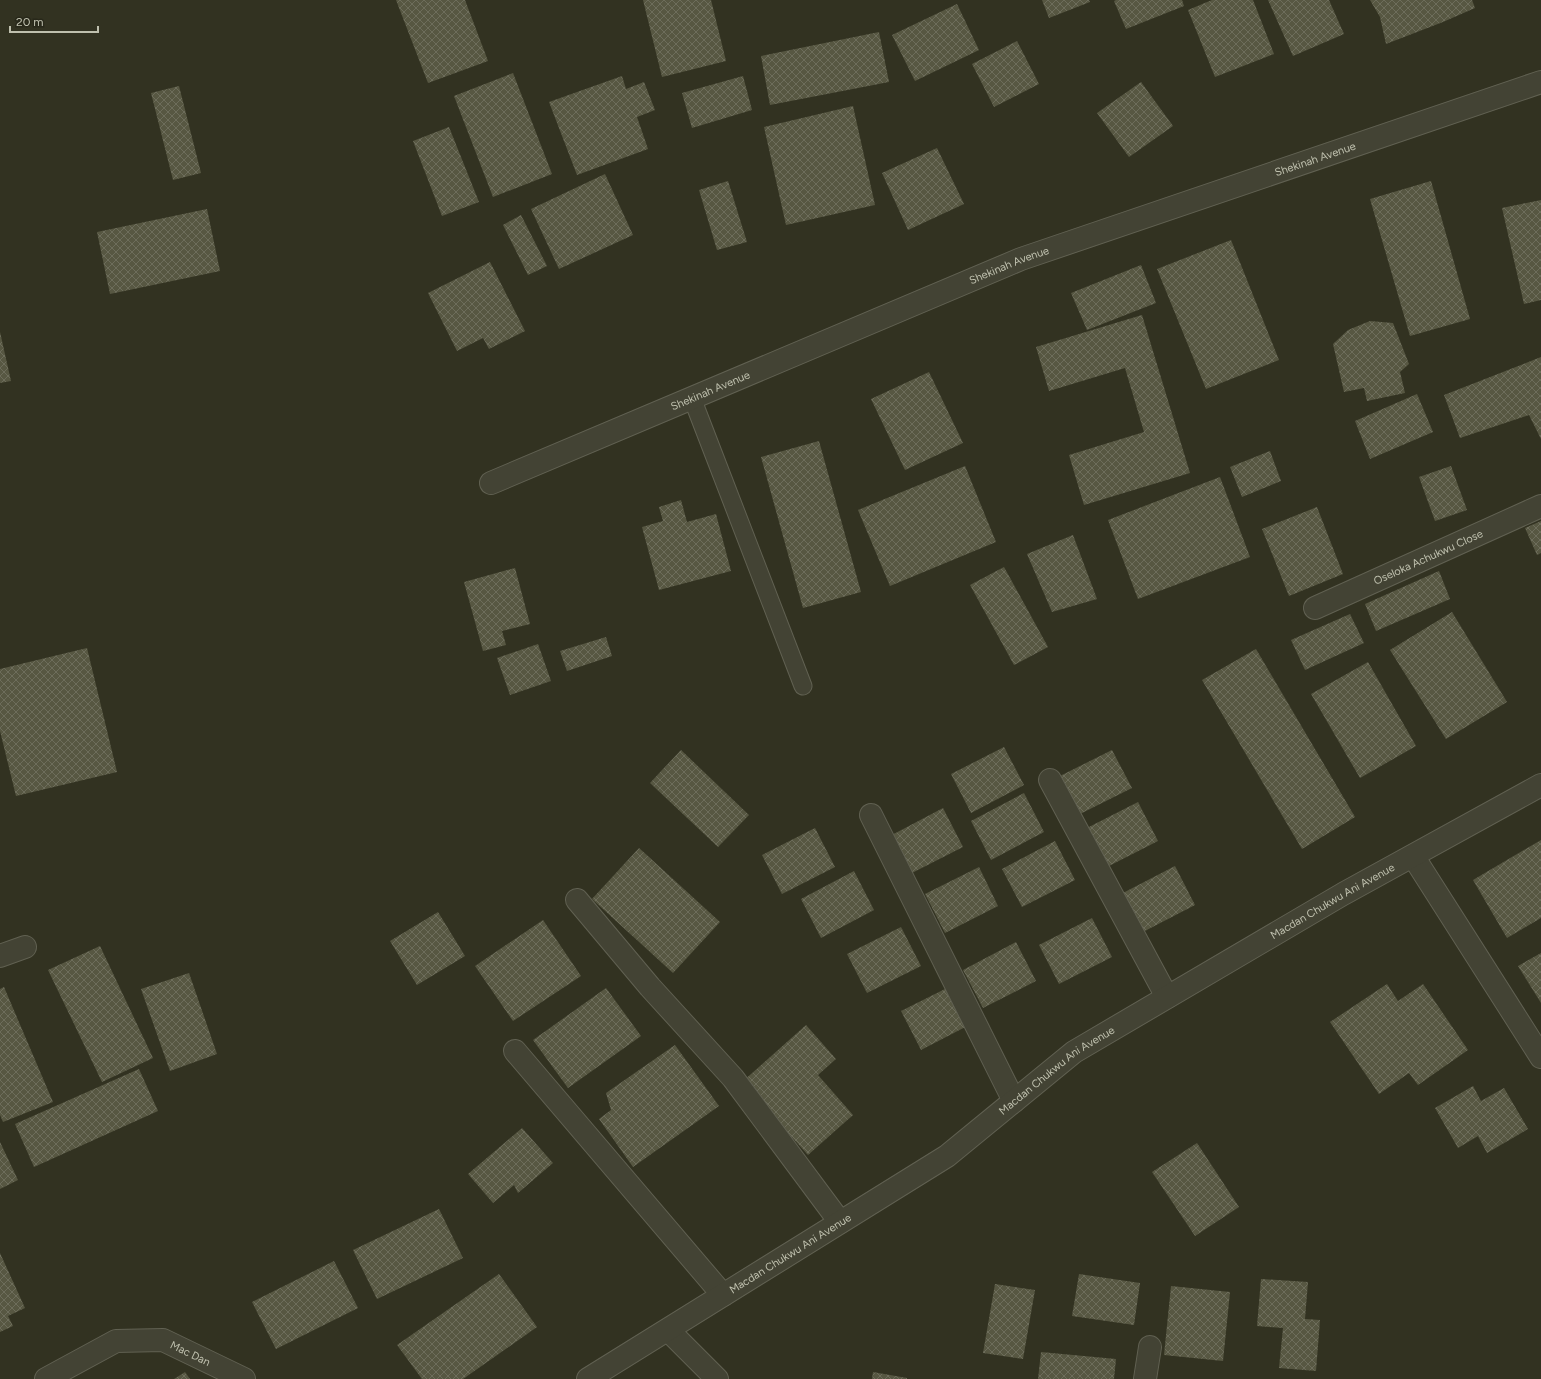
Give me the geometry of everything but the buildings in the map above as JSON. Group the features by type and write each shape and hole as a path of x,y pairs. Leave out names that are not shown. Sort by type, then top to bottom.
{"street":[{"name":"Shekinah Avenue","path":"490,483 1022,259 1541,82"},
{"name":"Oseloka Achukwu Close","path":"1315,608 1541,506"},
{"path":"1050,780 1168,997"},
{"name":"Macdan Chukwu Ani Avenue","path":"588,1379 947,1156 1074,1052 1343,894 1541,785"},
{"path":"871,815 1014,1101"},
{"path":"1413,856 1541,1057"},
{"path":"577,900 650,987 733,1078 840,1222"},
{"path":"0,956 24,947"},
{"path":"515,1051 723,1296"},
{"path":"668,1330 717,1379"},
{"name":"Mac Dan","path":"46,1379 116,1341 163,1340 244,1379"},
{"path":"1145,1379 1150,1347"}],"lane":[{"path":"692,398 802,686"}]}
